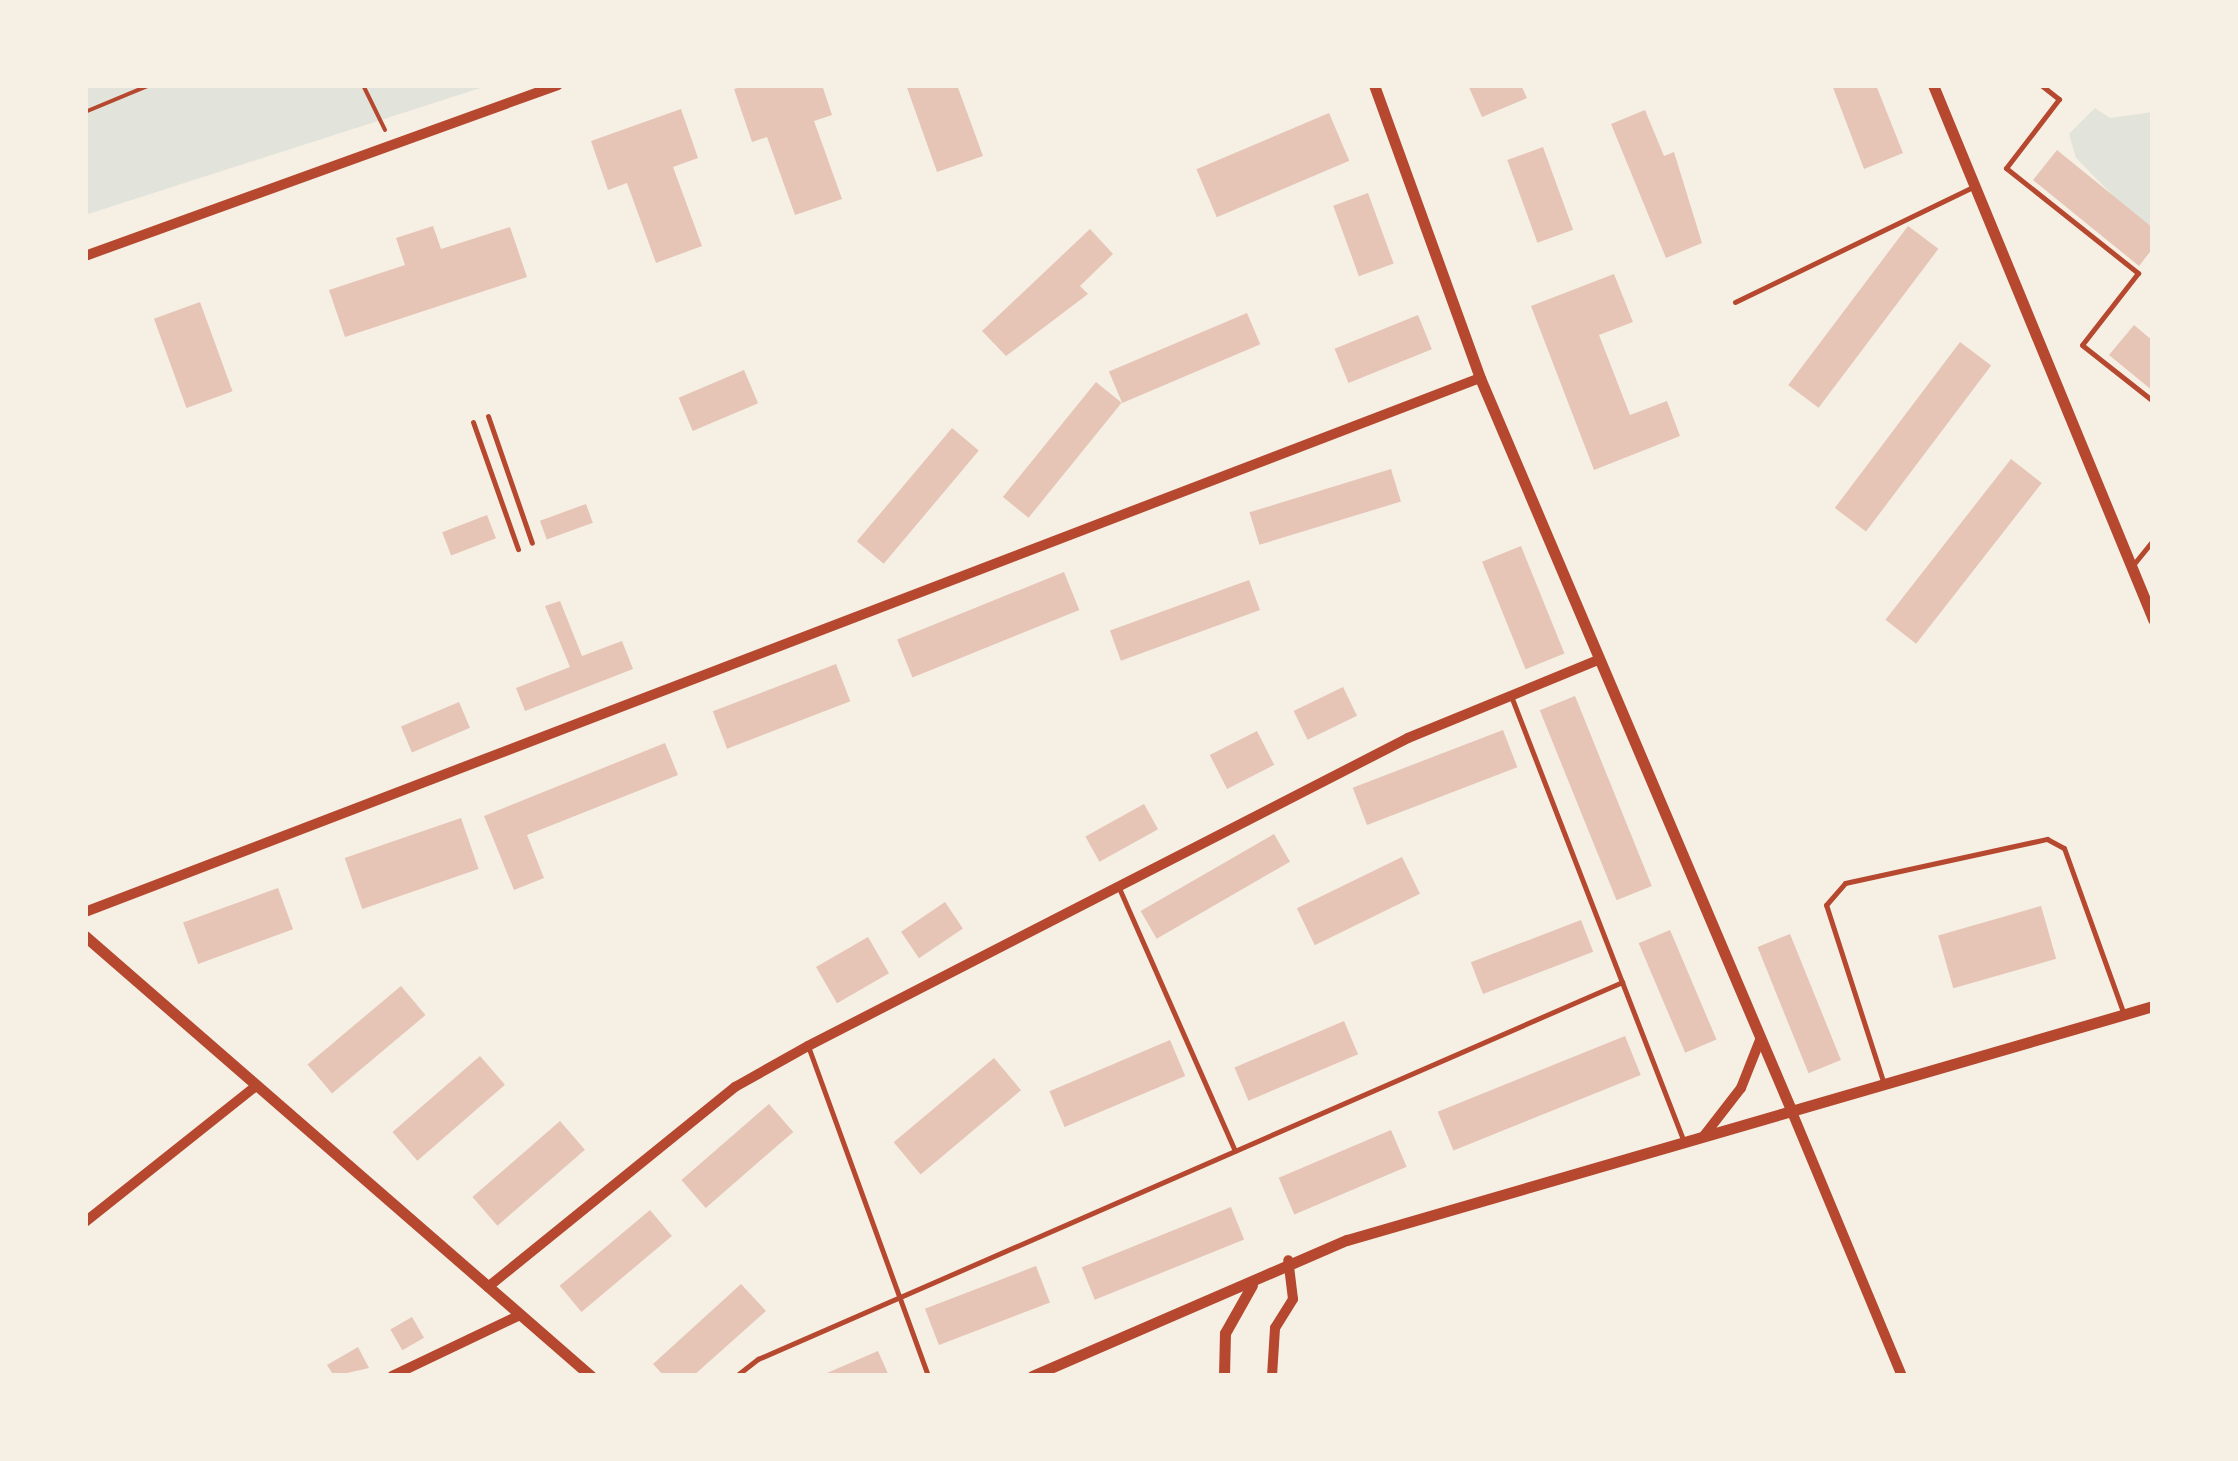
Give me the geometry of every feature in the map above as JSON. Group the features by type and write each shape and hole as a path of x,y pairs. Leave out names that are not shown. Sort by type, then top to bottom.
{"street":[{"path":"85,256 558,85"},
{"path":"1374,85 1480,378 1596,661 1902,1376"},
{"path":"1933,85 1978,185 2153,619"},
{"path":"85,912 1480,378"},
{"path":"488,1287 735,1087 1117,884 1511,696 1596,661"},
{"path":"85,936 591,1376"},
{"path":"1032,1376 1252,1286 1288,1260 2153,1006"},
{"path":"1702,1139 1741,1088 1760,1040"},
{"path":"85,1222 256,1086"},
{"path":"1272,1376 1275,1328 1293,1299 1288,1260"},
{"path":"1224,1376 1225,1332 1252,1286"},
{"path":"392,1376 520,1314"}],"lane":[{"path":"2041,85 2059,98 2006,168 2138,273 2082,345 2153,402"},
{"path":"1735,302 1978,185"},
{"path":"488,416 532,542"},
{"path":"473,422 518,549"},
{"path":"2131,567 2153,540"},
{"path":"1511,696 1685,1144"},
{"path":"1884,1087 1826,906 1845,883 2047,839 2064,848 2124,1015"},
{"path":"1117,884 1235,1151"},
{"path":"736,1376 894,1299 1622,982"},
{"path":"808,1046 894,1299 928,1376"}],"path":[{"path":"85,112 150,85"},
{"path":"364,85 392,145"}],"shaded area":[{"path":"85,85 490,85 85,215"},
{"path":"2095,108 2110,118 2153,112 2153,236 2076,158 2069,134"}],"building":[{"path":"747,85 822,85 832,115 814,121 842,199 795,215 767,137 752,142 734,89"},
{"path":"906,85 957,85 983,156 937,172"},
{"path":"1468,85 1521,85 1527,98 1482,117"},
{"path":"1832,85 1876,85 1903,153 1864,169"},
{"path":"681,109 698,158 673,167 702,246 656,263 627,183 608,190 591,141"},
{"path":"1645,110 1664,156 1674,152 1702,243 1666,258 1611,124"},
{"path":"1329,113 1349,161 1217,217 1196,169"},
{"path":"1543,147 1573,230 1537,243 1507,160"},
{"path":"2057,150 2153,228 2153,248 2139,266 2033,180"},
{"path":"1368,193 1394,263 1359,276 1333,206"},
{"path":"433,226 441,249 510,227 527,277 345,337 329,290 405,265 396,238"},
{"path":"1908,226 1938,249 1819,408 1788,385"},
{"path":"1090,229 1113,254 1080,286 1088,294 1006,356 982,331"},
{"path":"1614,274 1633,322 1599,335 1630,415 1667,401 1680,436 1594,470 1531,306"},
{"path":"200,302 232,391 186,408 154,319"},
{"path":"1247,313 1260,344 1122,403 1109,372"},
{"path":"1418,315 1432,349 1348,383 1335,349"},
{"path":"2134,325 2153,341 2153,391 2109,355"},
{"path":"1960,342 1991,365 1866,532 1835,508"},
{"path":"744,370 758,403 693,431 679,398"},
{"path":"1096,382 1122,403 1029,518 1003,497"},
{"path":"952,428 979,450 884,564 857,541"},
{"path":"2011,459 2042,483 1916,644 1885,620"},
{"path":"1391,469 1401,502 1259,545 1249,512"},
{"path":"586,504 593,523 547,540 540,521"},
{"path":"487,515 496,538 451,556 442,532"},
{"path":"1521,546 1564,654 1526,669 1482,562"},
{"path":"1064,572 1079,610 912,677 897,639"},
{"path":"1249,580 1260,610 1121,661 1110,631"},
{"path":"560,601 582,656 622,641 633,669 525,711 516,688 570,667 545,606"},
{"path":"836,664 850,701 727,749 713,711"},
{"path":"1343,687 1357,716 1308,740 1294,711"},
{"path":"1575,696 1652,886 1617,900 1540,710"},
{"path":"459,702 470,728 412,752 401,727"},
{"path":"1503,730 1517,767 1367,825 1353,788"},
{"path":"1257,731 1274,765 1227,789 1210,755"},
{"path":"665,743 678,775 527,835 544,878 514,890 484,816"},
{"path":"1144,804 1158,829 1099,862 1085,836"},
{"path":"461,818 479,869 362,909 345,858"},
{"path":"1274,834 1290,862 1157,939 1141,911"},
{"path":"1402,857 1420,894 1315,945 1297,908"},
{"path":"278,888 293,929 198,964 183,923"},
{"path":"945,902 963,929 919,958 901,932"},
{"path":"2041,906 2056,959 1953,988 1938,935"},
{"path":"1581,920 1593,952 1483,994 1471,962"},
{"path":"1670,930 1716,1040 1685,1053 1639,943"},
{"path":"1790,934 1841,1060 1808,1073 1758,947"},
{"path":"868,937 889,973 837,1003 816,967"},
{"path":"401,986 425,1015 332,1094 308,1064"},
{"path":"1344,1021 1358,1054 1249,1101 1234,1067"},
{"path":"1625,1036 1641,1075 1453,1151 1438,1112"},
{"path":"1170,1040 1185,1076 1065,1127 1049,1091"},
{"path":"480,1056 505,1085 417,1161 392,1132"},
{"path":"994,1058 1021,1090 921,1174 894,1142"},
{"path":"769,1104 793,1132 706,1208 681,1180"},
{"path":"560,1121 585,1150 497,1226 472,1197"},
{"path":"1391,1130 1407,1167 1294,1214 1279,1178"},
{"path":"1231,1207 1244,1239 1095,1300 1082,1267"},
{"path":"650,1210 672,1236 581,1312 560,1286"},
{"path":"1036,1266 1050,1302 939,1345 925,1309"},
{"path":"741,1284 766,1311 693,1376 664,1376 653,1364"},
{"path":"412,1317 424,1338 402,1350 390,1330"},
{"path":"358,1347 369,1368 334,1376 327,1365"},
{"path":"878,1351 889,1376 820,1376"}]}
